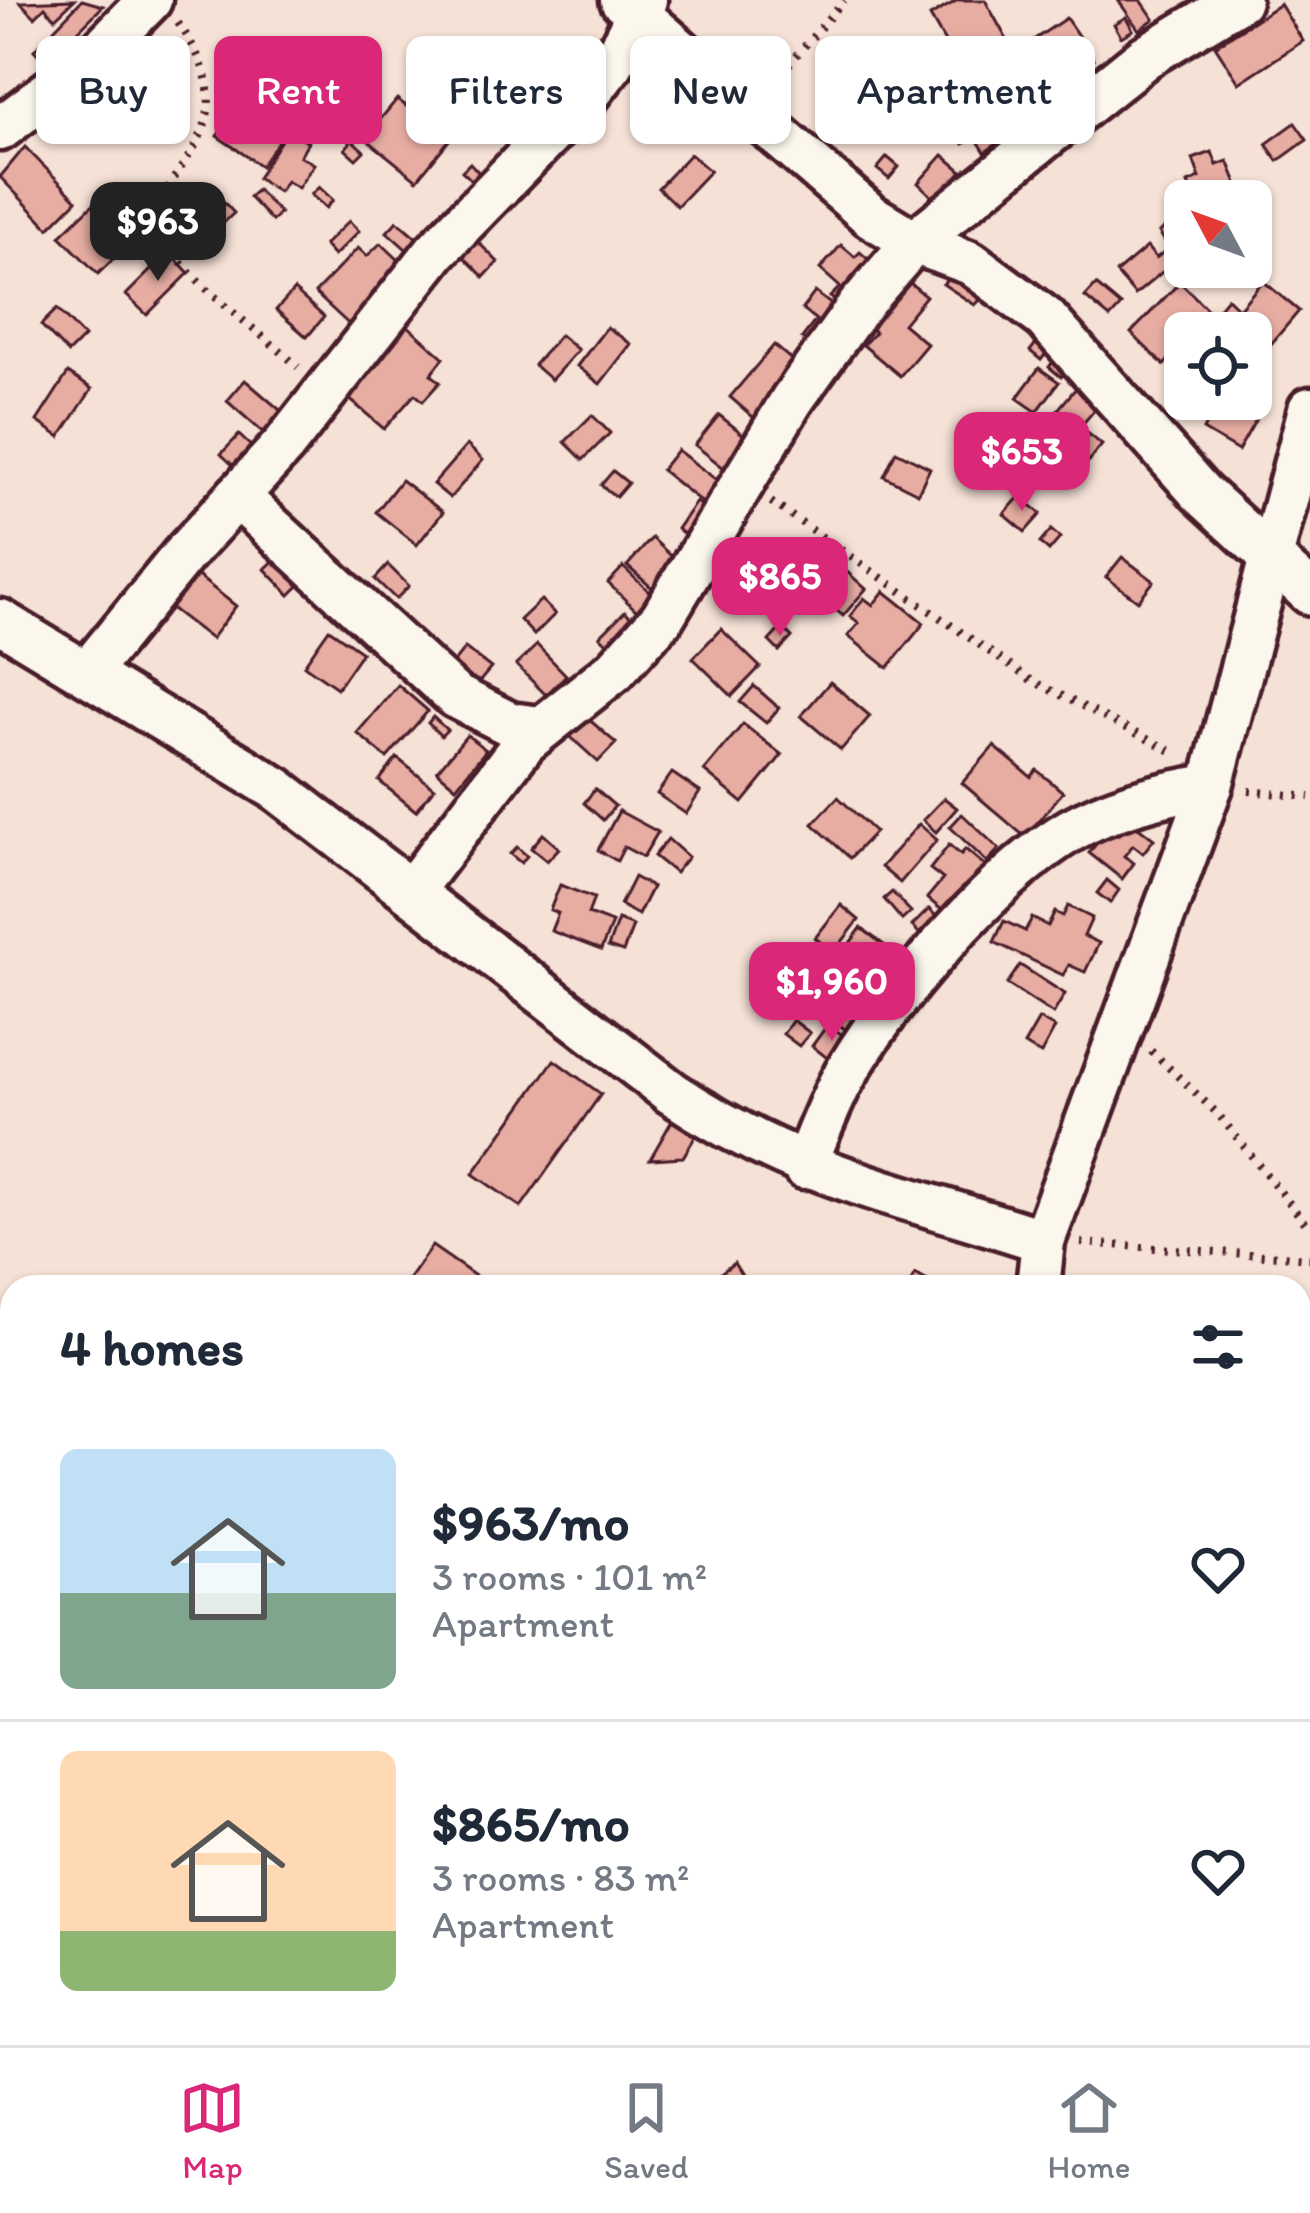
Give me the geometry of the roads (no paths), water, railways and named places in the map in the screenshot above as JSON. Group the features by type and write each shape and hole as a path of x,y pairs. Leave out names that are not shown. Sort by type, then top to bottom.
{"street":[{"path":"412,890 476,800 540,728 639,648 679,596 742,482 830,345 914,242 1145,57 1239,0"},
{"path":"0,129 160,4"},
{"path":"87,673 326,392 452,234 588,95 612,64 635,4 854,202 914,242 970,263 1045,318 1201,493 1310,593"},
{"path":"1039,1275 1043,1241 1214,778 1310,409"},
{"path":"237,496 454,696 510,724 540,728"},
{"path":"0,621 238,763 412,890 672,1093 728,1130 804,1167 1043,1241"},
{"path":"804,1167 840,1084 870,1035 1009,878 1074,828 1214,778"}]}
